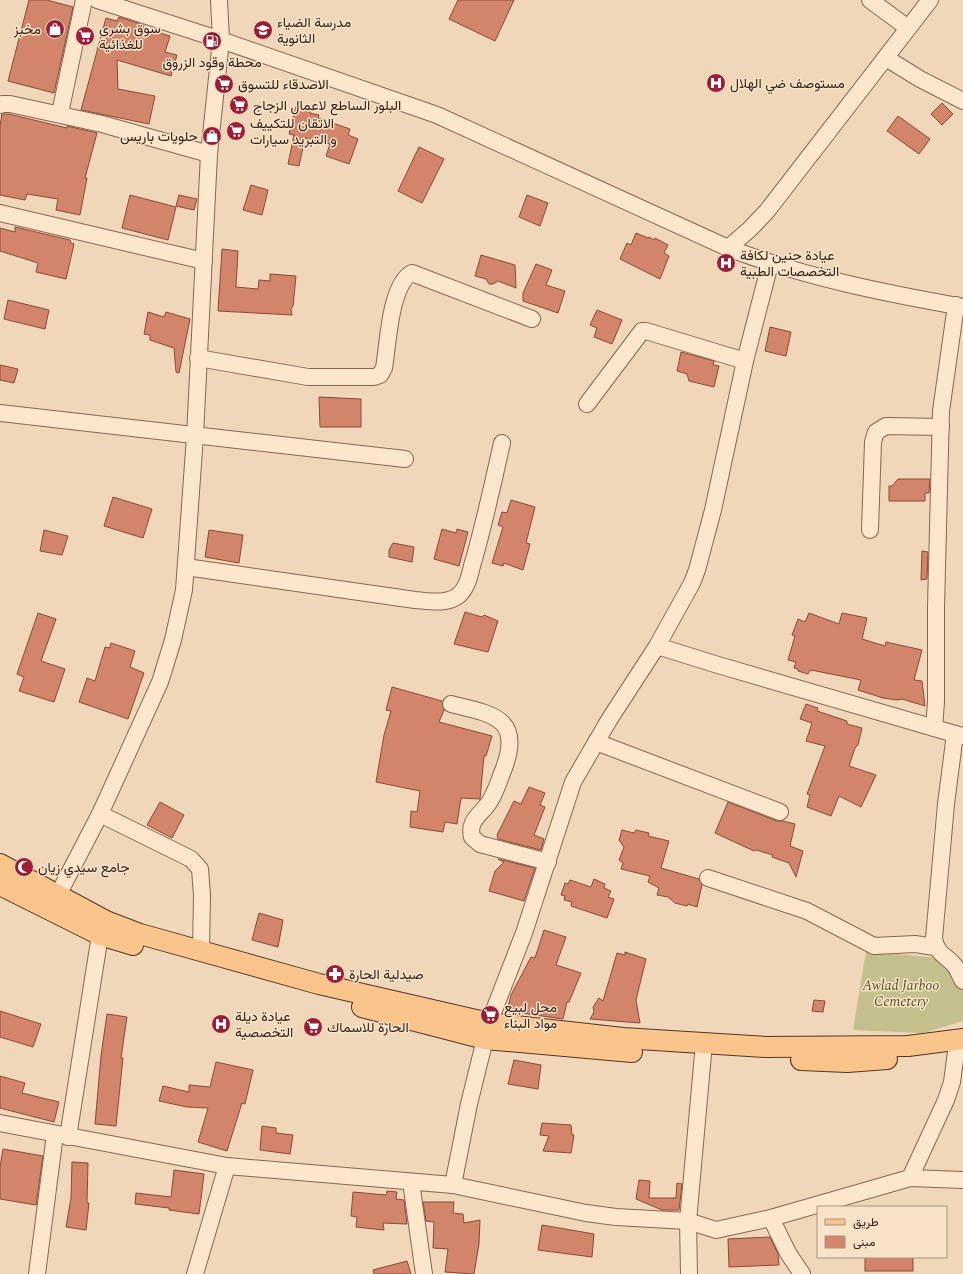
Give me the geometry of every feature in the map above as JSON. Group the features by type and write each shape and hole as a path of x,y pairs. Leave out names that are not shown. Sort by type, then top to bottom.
{"main road":[{"path":"0,864 52,902"},
{"path":"0,885 52,902 154,952 487,1031 623,1038 704,1049 766,1047 961,1047"},
{"path":"103,928 140,934 487,1031"}],"street":[{"path":"60,113 84,0"},
{"path":"97,0 221,40 437,115 728,248 770,264 818,277 959,306 940,427 934,728"},
{"path":"52,902 100,814 160,682 173,640 184,590 195,436 209,154 221,40 219,0"},
{"path":"870,0 908,28"},
{"path":"728,248 750,229 767,211 930,0"},
{"path":"886,58 920,79 963,101"},
{"path":"0,105 10,104 60,113 209,154"},
{"path":"0,213 204,260"},
{"path":"453,1185 469,1104 487,1031 524,933 548,862 560,818 573,782 596,742 657,646 692,583 697,570 713,510 745,361 770,264"},
{"path":"198,358 308,377 374,377 380,375 384,368 392,307 407,276 412,273 532,319"},
{"path":"587,404 642,331 745,361"},
{"path":"0,413 405,460"},
{"path":"870,530 873,442 876,432 886,426 940,427"},
{"path":"186,567 415,600 435,602 449,601 458,595 465,587 483,529 502,443"},
{"path":"657,646 959,735 946,804 934,938 935,947 939,953 956,967 963,981"},
{"path":"451,704 494,716 505,725 510,737 511,748 499,784 488,804 472,824 470,828 472,837 480,844 548,862"},
{"path":"596,742 780,812"},
{"path":"100,814 191,859 200,869 202,895 201,951"},
{"path":"708,878 807,911 871,945 892,947 915,944 935,947"},
{"path":"37,1274 61,1135 103,928"},
{"path":"910,1178 946,1100 961,1047"},
{"path":"689,1274 688,1221 704,1049"},
{"path":"0,1123 227,1166 453,1185 586,1213 616,1217 688,1221 716,1230 771,1218 910,1178 963,1180"},
{"path":"195,1274 227,1166"},
{"path":"411,1182 424,1274"},
{"path":"771,1218 788,1253 802,1274"}],"green space":[{"name":"Awlad Jarboo Cemetery","path":"866,951 938,958 963,976 963,1021 923,1033 853,1030"}],"building":[{"path":"29,0 47,0 73,7 54,93 8,81"},
{"path":"458,0 514,0 495,41 449,19"},
{"path":"119,17 144,25 143,28 170,36 165,52 177,55 171,76 117,60 118,89 155,96 149,124 81,110 106,18 117,21"},
{"path":"942,103 953,114 942,125 931,114"},
{"path":"296,106 311,109 310,113 319,115 318,118 350,129 348,135 358,139 349,164 326,156 330,144 305,138 299,166 288,164 294,135 289,134"},
{"path":"2,114 9,114 67,128 67,126 97,133 85,178 87,178 80,215 56,210 58,199 27,194 25,200 0,195 0,126"},
{"path":"898,116 930,139 919,154 887,131"},
{"path":"419,147 444,159 422,203 398,191"},
{"path":"251,185 268,190 262,215 243,210"},
{"path":"130,195 176,207 168,240 122,228"},
{"path":"179,195 197,199 194,210 176,206"},
{"path":"527,195 548,203 540,226 519,217"},
{"path":"15,227 70,240 71,243 74,244 66,279 36,272 38,263 0,251 0,228 15,232"},
{"path":"636,233 654,240 655,238 668,245 664,253 669,256 660,279 620,259 627,243 631,245"},
{"path":"222,249 238,251 236,287 258,289 259,280 270,281 270,274 296,276 293,306 291,309 292,315 218,311"},
{"path":"481,255 515,265 516,288 498,281 493,284 489,284 486,279 475,276"},
{"path":"536,264 552,270 546,285 565,291 558,313 523,301 523,293"},
{"path":"8,300 49,310 45,329 4,319"},
{"path":"597,310 622,320 612,344 594,337 597,328 590,325"},
{"path":"148,312 164,317 166,312 190,319 179,373 176,372 174,348 150,340 150,335 144,334"},
{"path":"770,327 791,332 786,356 765,351"},
{"path":"681,352 714,361 713,365 719,366 714,387 689,381 687,374 677,371"},
{"path":"0,365 18,369 14,383 0,380"},
{"path":"319,397 361,399 361,427 320,427"},
{"path":"898,479 930,479 929,493 925,493 925,501 889,501 889,486 892,486"},
{"path":"113,497 152,509 143,538 104,526"},
{"path":"511,500 535,507 526,543 530,544 523,570 504,563 503,566 492,563 503,527 498,525 502,512 507,513"},
{"path":"442,529 456,533 457,529 468,532 459,566 434,559"},
{"path":"44,530 68,536 62,555 40,551"},
{"path":"209,530 243,535 239,563 205,557"},
{"path":"393,543 414,547 412,562 389,557 389,550"},
{"path":"922,551 928,552 927,579 921,580"},
{"path":"465,612 482,617 484,615 498,621 488,652 454,644"},
{"path":"38,613 56,619 41,661 65,669 54,702 19,691 24,677 17,674"},
{"path":"809,613 839,624 842,613 867,618 862,639 885,646 886,642 922,650 914,680 922,681 925,706 902,699 897,700 883,698 858,690 861,680 810,670 808,674 794,668 796,662 788,660 795,636 792,635 798,619 805,622"},
{"path":"111,643 135,651 130,667 144,673 128,719 79,702 87,678 95,681 105,647 110,648"},
{"path":"392,687 442,701 444,710 439,722 492,736 486,756 484,756 480,799 461,798 457,824 445,822 443,832 410,827 411,811 417,812 420,791 376,782 384,735 391,711 386,710"},
{"path":"806,704 818,708 817,711 847,721 847,724 862,728 858,745 855,748 849,766 876,775 861,807 839,796 831,816 807,807 810,795 807,794 825,746 806,741 812,723 800,719"},
{"path":"529,787 545,793 540,805 545,807 534,835 544,839 541,850 498,839 497,835 514,801 521,804"},
{"path":"160,802 184,815 172,838 147,825"},
{"path":"728,802 777,821 795,824 790,846 803,851 796,877 789,863 772,857 773,855 756,850 754,851 715,833"},
{"path":"622,830 634,833 636,830 649,833 648,836 669,841 661,868 699,879 702,885 697,907 688,904 687,906 675,903 668,897 657,895 659,888 648,882 650,876 621,869 623,863 619,860 624,847 619,840"},
{"path":"498,859 535,868 524,901 489,891 495,871 504,862"},
{"path":"594,879 605,884 604,888 611,891 608,897 614,899 607,918 571,906 572,902 564,900 565,896 561,895 565,883 568,884 570,880 591,887"},
{"path":"259,913 283,920 278,947 252,940"},
{"path":"544,930 566,937 556,965 581,973 569,1002 567,1002 563,1019 507,1011 511,995 531,957 535,958"},
{"path":"625,952 646,959 636,1000 640,1023 590,1019 594,1012 593,1007 599,998 603,1001 617,953 625,955"},
{"path":"814,1000 825,1001 823,1012 812,1011"},
{"path":"0,1011 41,1024 33,1047 0,1037"},
{"path":"107,1014 127,1017 121,1058 123,1058 116,1126 95,1124 101,1056"},
{"path":"514,1060 541,1065 538,1089 508,1084"},
{"path":"216,1062 253,1070 245,1104 242,1103 227,1151 198,1142 208,1108 187,1107 159,1101 163,1086 189,1092 189,1085 210,1087"},
{"path":"0,1076 25,1083 22,1093 59,1102 54,1122 0,1108"},
{"path":"542,1123 571,1125 572,1135 574,1135 571,1153 543,1151 549,1136 540,1135"},
{"path":"262,1126 276,1128 276,1133 293,1135 290,1154 260,1150"},
{"path":"3,1149 43,1156 36,1205 0,1199 0,1167"},
{"path":"72,1162 88,1163 87,1203 89,1203 86,1230 66,1227 71,1198"},
{"path":"174,1170 204,1174 199,1214 169,1210 169,1208 135,1204 136,1193 171,1197"},
{"path":"639,1180 650,1181 649,1198 676,1198 677,1183 682,1184 679,1210 662,1210 636,1199"},
{"path":"387,1191 397,1192 396,1199 404,1200 407,1224 383,1223 384,1230 356,1227 357,1217 351,1216 353,1192 386,1195"},
{"path":"423,1202 454,1202 453,1213 463,1214 464,1223 480,1220 479,1244 474,1274 445,1272 448,1249 433,1248 434,1222 426,1221"},
{"path":"542,1225 594,1234 592,1257 538,1250"},
{"path":"770,1237 778,1254 779,1265 729,1267 728,1239"},
{"path":"865,1258 913,1258 913,1271 865,1271"},
{"path":"407,1261 411,1274 374,1274 373,1270"}],"place":[{"name":"مخبز","path":"55,29"},
{"name":"مدرسة الضياء الثانوية","path":"263,30"},
{"name":"سوق بشرى للغذائية","path":"85,36"},
{"name":"محطة وقود الزروق","path":"212,41"},
{"name":"مستوصف ضي الهلال","path":"716,83"},
{"name":"الاصدقاء للتسوق","path":"224,84"},
{"name":"البلور الساطع لاعمال الزجاج","path":"239,105"},
{"name":"الاتقان للتكييف و التبريد سيارات","path":"236,131"},
{"name":"حلويات باريس","path":"212,136"},
{"name":"عيادة حنين لكافة التخصصات الطبية","path":"726,263"},
{"name":"جامع سيدي زيان","path":"24,867"},
{"name":"صيدلية الحارة","path":"335,974"},
{"name":"محل لبيع مواد البناء","path":"490,1015"},
{"name":"عيادة ديلة التخصصية","path":"221,1024"},
{"name":"الحارة للاسماك","path":"313,1027"}]}
